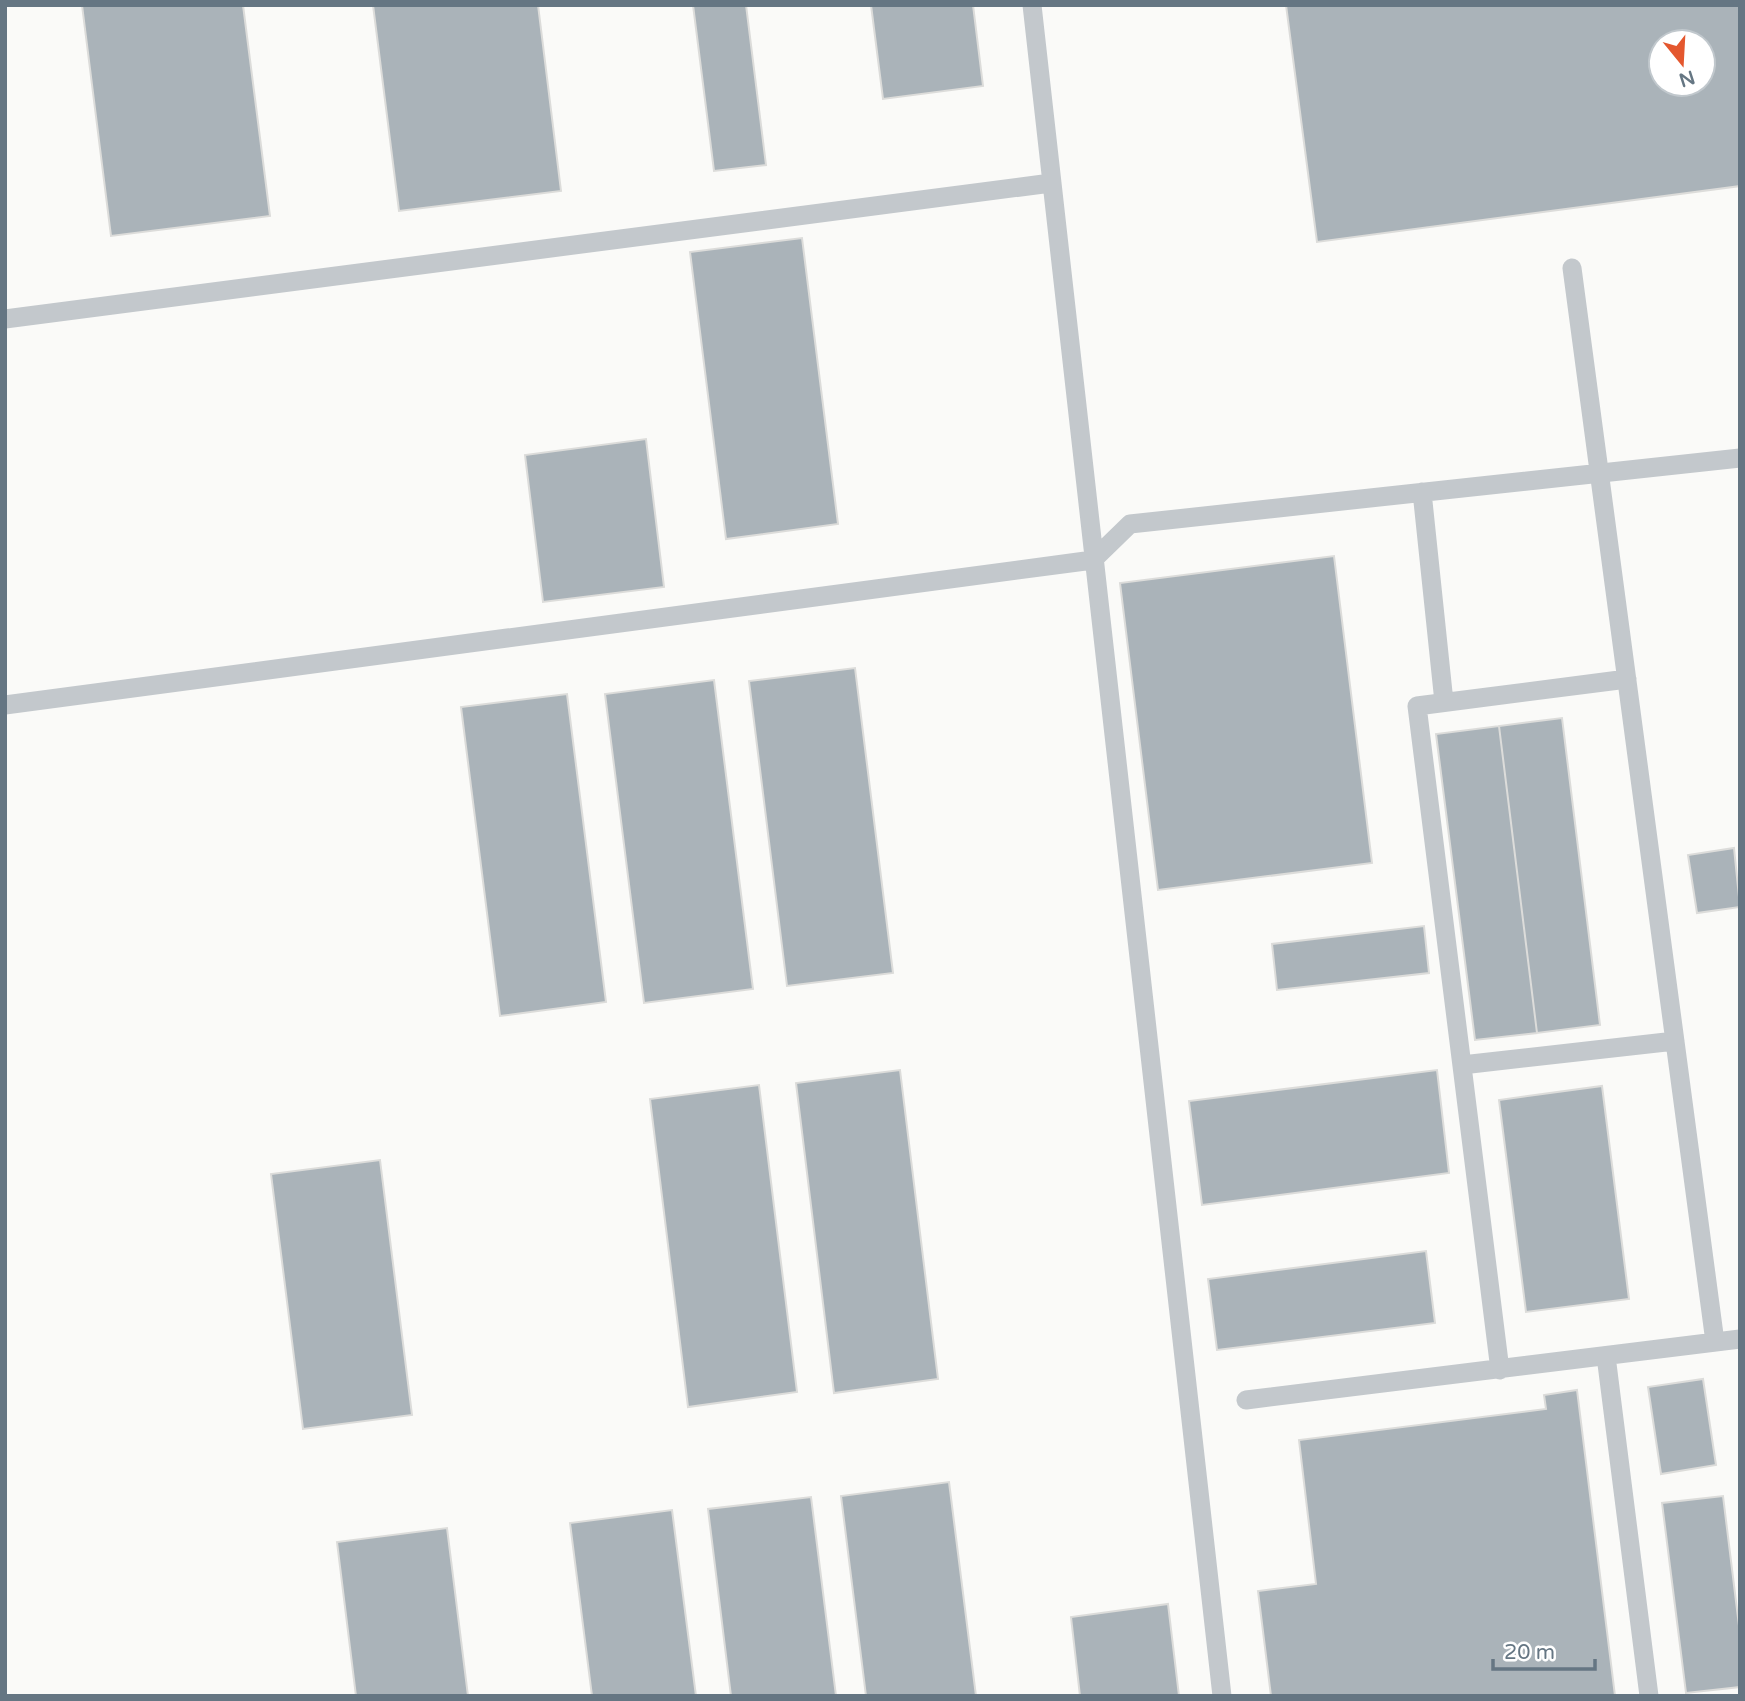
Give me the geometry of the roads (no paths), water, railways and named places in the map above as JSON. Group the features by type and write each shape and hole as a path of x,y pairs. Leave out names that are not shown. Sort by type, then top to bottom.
{"lane":[{"path":"1032,5 1222,1696"},
{"path":"5,319 1051,183"},
{"path":"1572,268 1715,1342"},
{"path":"5,705 1093,560 1130,524 1740,458"},
{"path":"1423,492 1444,702"},
{"path":"1500,1370 1418,706 1627,679"},
{"path":"1462,1065 1675,1041"},
{"path":"1246,1400 1740,1339"},
{"path":"1606,1356 1649,1696"}]}
